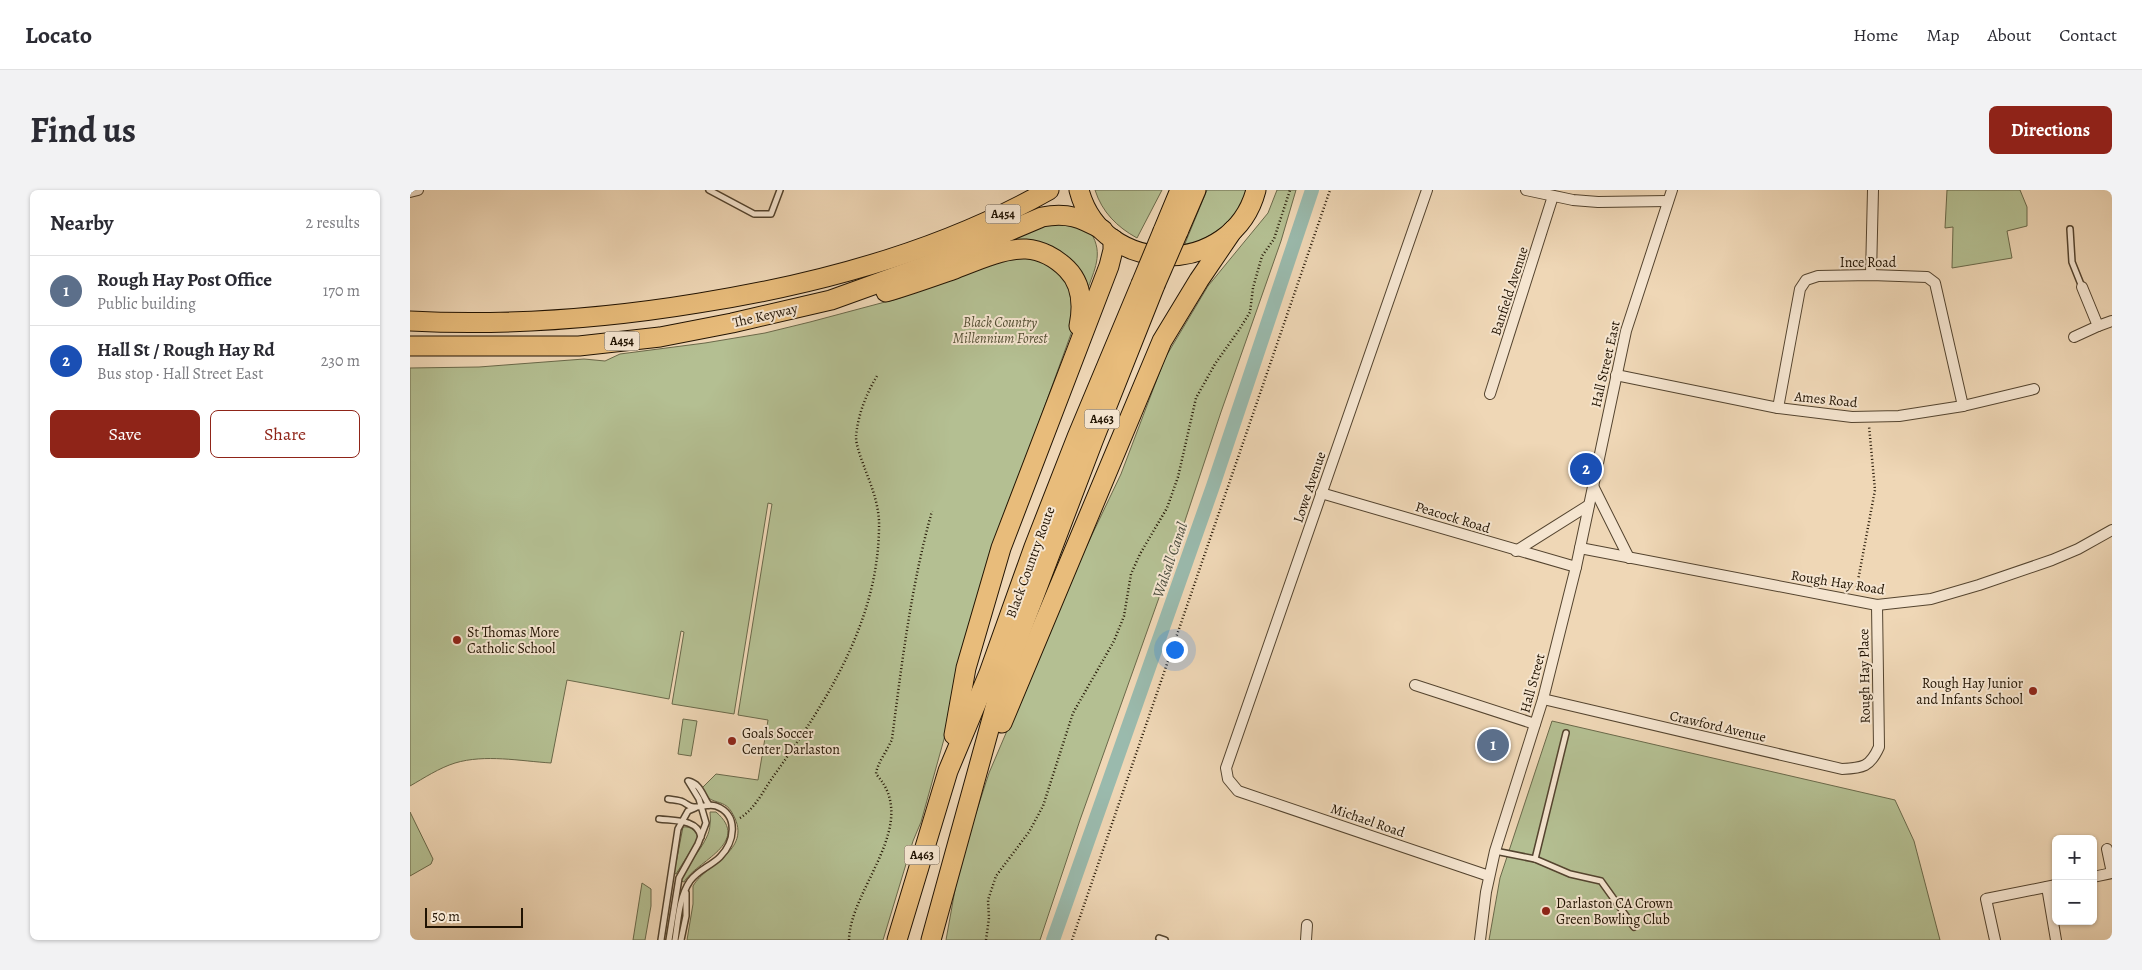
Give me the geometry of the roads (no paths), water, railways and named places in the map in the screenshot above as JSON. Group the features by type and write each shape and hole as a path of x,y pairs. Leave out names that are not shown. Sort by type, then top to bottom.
{"highway":[{"name":"The Keyway","path":"410,321 524,323 572,320 649,312 746,296 815,281 887,260 956,235 1001,216 1049,190"},
{"path":"948,771 966,668 1001,548 1109,266 1113,250 1108,234 1087,210 1079,190"},
{"name":"Black Country Route","path":"1171,232 1180,190"},
{"name":"Black Country Route","path":"897,940 948,771 989,673 1034,547 1074,446 1171,232 1196,190"},
{"path":"976,785 1162,341 1199,280 1244,216 1256,190"},
{"name":"The Keyway","path":"410,346 552,348 660,337 732,323 830,300 932,264 1042,217 1053,215 1078,217 1134,251 1159,256 1172,257 1196,252 1210,247 1233,230"},
{"path":"830,300 870,296 914,284 993,255 1024,249 1035,251 1060,262 1073,274 1078,285 1081,297 1081,316 1068,369"},
{"name":"Black Country Route","path":"931,940 976,785 1004,675 1086,459 1148,284"},
{"path":"410,307 572,320"},
{"path":"410,358 552,348"}],"street":[{"path":"410,192 418,190"},
{"name":"Lowe Avenue","path":"1238,791 1228,779 1226,768 1427,190"},
{"path":"1526,190 1598,202 1668,201"},
{"name":"Hall Street East","path":"1580,548 1626,331 1672,190"},
{"path":"1871,275 1873,190"},
{"name":"Banfield Avenue","path":"1490,394 1554,196"},
{"name":"Ince Road","path":"1778,408 1800,289 1806,280 1818,276 1871,275 1927,277 1935,284 1963,406"},
{"path":"2082,287 2098,326"},
{"path":"2074,337 2112,320"},
{"name":"Ames Road","path":"1616,375 1778,408 1868,417 1899,416 1963,406 2034,389"},
{"path":"1593,486 1629,558"},
{"name":"Peacock Road","path":"1321,492 1516,551 1576,567"},
{"path":"1516,551 1589,505"},
{"name":"Rough Hay Road","path":"1580,548 1877,605 1931,599 1979,585 2052,560 2112,530"},
{"name":"Hall Street","path":"1480,940 1489,876 1495,851 1543,698 1580,548"},
{"name":"Rough Hay Place","path":"1877,605 1879,748"},
{"path":"1415,685 1535,724"},
{"name":"Crawford Avenue","path":"1543,698 1842,768 1862,768 1873,760 1879,748"},
{"name":"Michael Road","path":"1238,791 1489,876"},
{"path":"2097,876 2112,873 2107,849"},
{"path":"1995,940 1986,900 2051,886 2056,940"},
{"path":"1306,940 1307,925"}],"lane":[{"path":"709,190 754,214 771,214 780,190"},
{"path":"2070,229 2072,262 2082,287"},
{"path":"1535,859 1566,733"},
{"path":"669,940 679,878 701,838 706,823 695,791 688,781 700,788 709,805"},
{"path":"668,799 680,801 695,808"},
{"path":"661,940 680,822 688,811 701,805 721,808 732,823 733,831 726,849 719,857 700,871 686,887 680,908 675,940"},
{"path":"659,819 696,826 700,831 701,838"},
{"path":"1495,851 1535,859 1570,874 1604,883 1634,927"},
{"path":"681,940 686,916 686,887"}],"waterway":[{"name":"Walsall Canal","path":"1053,940 1213,486 1312,190"}],"place":[{"name":"Hall St / Rough Hay Rd","path":"1586,469"},
{"name":"St Thomas More Catholic School","path":"457,640"},
{"name":"Rough Hay Junior and Infants School","path":"2033,691"},
{"name":"Goals Soccer Center Darlaston","path":"732,741"},
{"name":"Rough Hay Post Office","path":"1493,745"},
{"name":"Darlaston CA Crown Green Bowling Club","path":"1546,911"}],"park label":[{"name":"Black Country Millennium Forest","path":"1000,330"}]}
